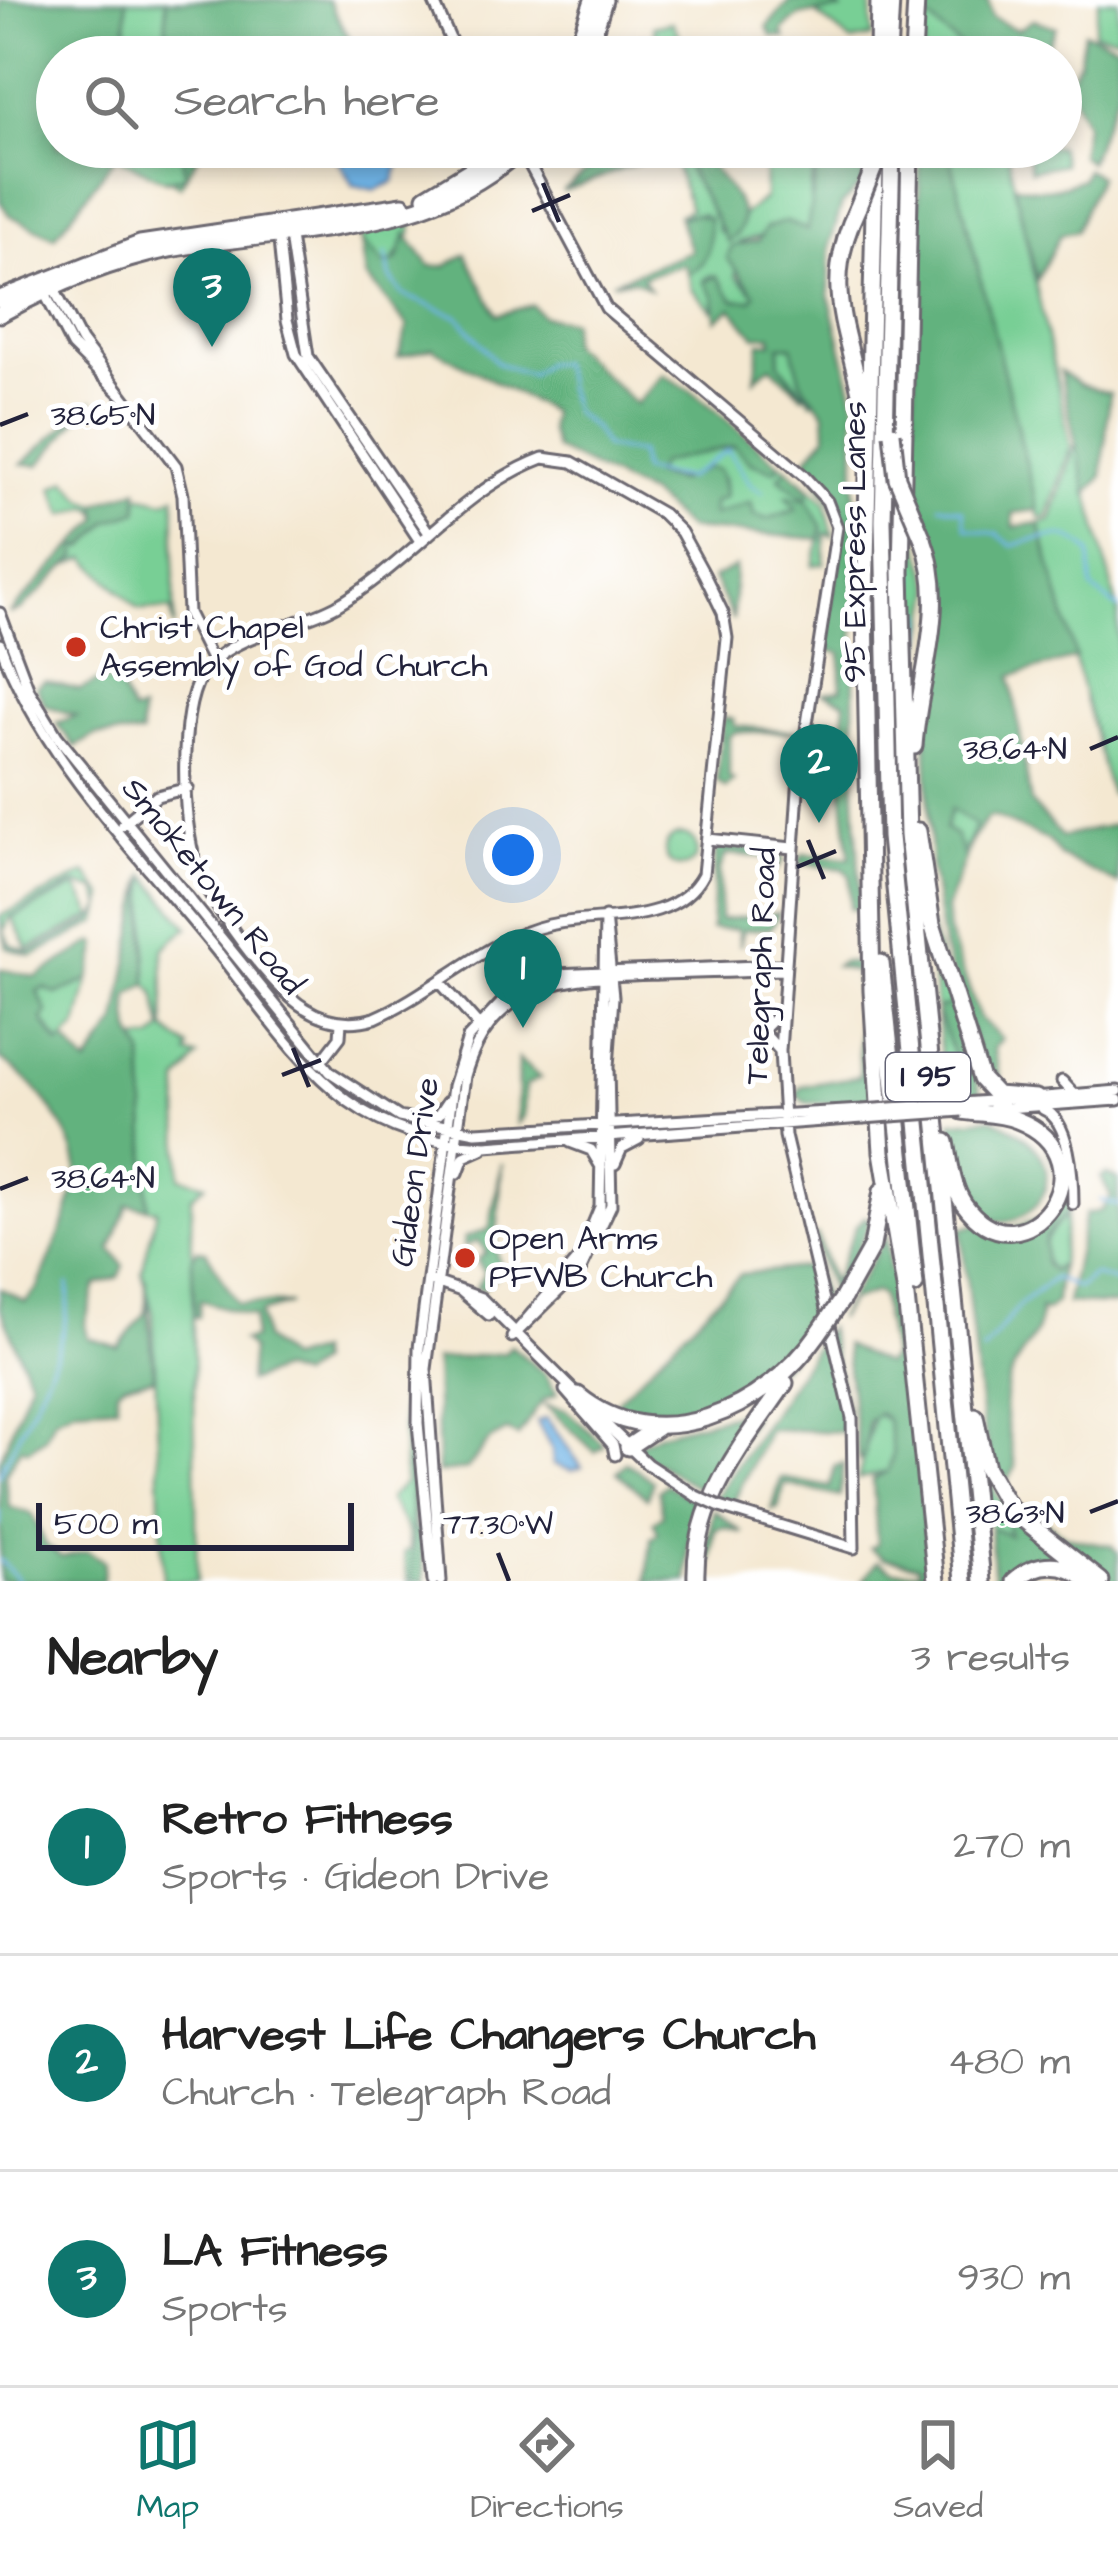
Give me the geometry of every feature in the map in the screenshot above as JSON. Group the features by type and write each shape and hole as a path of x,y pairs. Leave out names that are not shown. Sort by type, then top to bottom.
{"highway":[{"path":"581,36 593,0"},
{"path":"593,36 604,0"},
{"path":"878,36 879,0"},
{"path":"892,36 893,0"},
{"path":"915,36 916,4"},
{"path":"0,299 140,244 283,228 412,202 481,168"},
{"path":"867,442 836,294 841,251 872,168"},
{"name":"I 95","path":"878,168 867,442 870,834 940,1581"},
{"name":"95 Express Lanes","path":"892,168 883,521 890,837 963,1581"},
{"name":"I 95","path":"910,168 901,572 915,940 986,1581"},
{"path":"890,238 896,478 922,539 935,605 919,685 914,746"},
{"path":"0,314 46,284"},
{"path":"901,572 918,831 975,1416 986,1581"},
{"path":"918,831 932,924 982,1079 996,1095 1031,1102"},
{"path":"696,1581 700,1528 716,1486 842,1298 876,1234 881,1140 870,834"},
{"path":"946,1142 960,1197 985,1222 1028,1228 1047,1216 1058,1201 1060,1168 1044,1138 1019,1120 962,1107"},
{"path":"905,1118 938,1401 945,1410"},
{"path":"881,1140 905,1288 940,1581"},
{"path":"571,1392 618,1421 667,1423 741,1407 775,1384 802,1355"},
{"path":"975,1416 986,1468 1009,1508 1101,1581"},
{"path":"621,1451 667,1423"},
{"path":"1014,1581 1031,1569 1053,1564 1088,1581"}],"street":[{"path":"433,0 449,36"},
{"name":"Telegraph Road","path":"531,168 558,210 584,275 616,320 802,475 834,514 837,541 792,848 780,1051 784,1118 852,1418 854,1548 720,1508 621,1451"},
{"path":"283,228 308,356 407,502 425,537"},
{"path":"283,228 287,320 300,362 425,537"},
{"path":"46,284 74,348 162,441 180,476 188,614 212,661"},
{"path":"315,1064 337,1027 385,1014 522,933 660,910 683,900 703,874 727,628 676,527 650,503 572,462 549,457 496,479 339,604 212,661 190,703 188,788 194,859 214,901 291,998 337,1027"},
{"name":"Smoketown Road","path":"0,613 16,671"},
{"path":"233,633 262,637"},
{"name":"Smoketown Road","path":"0,644 45,736 315,1064 359,1109 419,1135 451,1137"},
{"path":"122,825 157,796 188,788"},
{"path":"708,839 792,848"},
{"path":"603,923 608,972 606,1131"},
{"name":"Gideon Drive","path":"432,1280 450,1188 452,1085 482,1028 530,983 570,971 782,968"},
{"path":"514,1335 574,1279 609,1216 608,972"},
{"path":"439,981 482,1028"},
{"path":"780,1013 762,1031 780,1051"},
{"name":"Gideon Drive","path":"437,1581 426,1398 432,1280 441,1177 482,1028"},
{"name":"Smoketown Road","path":"315,1064 359,1096 451,1137"},
{"path":"782,1076 796,1103 905,1118 962,1107 1118,1096"},
{"path":"1063,1082 1075,1095"},
{"path":"414,1123 439,1114 452,1085"},
{"path":"1031,1102 1075,1095 1118,1096"},
{"path":"461,1101 468,1119 488,1132"},
{"path":"609,1101 641,1122"},
{"path":"1031,1102 1057,1118 1071,1167 1073,1204"},
{"path":"451,1137 488,1132 653,1134 837,1111"},
{"path":"451,1137 491,1145 565,1140 641,1122 863,1114"},
{"path":"514,1335 586,1245 609,1172 626,1145 653,1134"},
{"path":"419,1135 437,1154 441,1177"},
{"path":"565,1140 591,1150 609,1172"},
{"path":"450,1188 464,1157 491,1145"},
{"path":"441,1249 444,1269 571,1392"},
{"path":"432,1280 467,1295 532,1348 621,1451"},
{"path":"432,1280 470,1290"},
{"path":"531,1322 532,1348"}],"green space":[{"path":"0,0 126,0 127,36 36,36 36,168 107,168 55,237 9,215 0,201"},
{"path":"126,0 166,0 166,36 127,36"},
{"path":"166,0 328,0 348,36 166,36"},
{"path":"790,0 828,0 841,10 800,15 782,31 784,36 771,36 767,27"},
{"path":"828,0 871,0 872,36 844,36 814,12 830,5"},
{"path":"925,0 988,0 992,17 1017,30 1033,20 1056,27 1052,36 948,36 925,15"},
{"path":"1099,0 1118,0 1118,37 1094,33"},
{"path":"925,15 948,36 924,36"},
{"path":"672,22 680,36 655,36 654,26"},
{"path":"1084,32 1118,45 1118,90 1089,162 1082,157"},
{"path":"139,168 185,168 186,176 166,181"},
{"path":"184,168 191,168 180,186 168,179 185,176"},
{"path":"590,168 625,168 562,192"},
{"path":"676,168 687,168 713,212 718,231 737,235 744,214 765,198 764,168 817,168 812,179 812,225 807,230 793,227 739,242 736,276 755,294 752,300 734,300 712,275 705,279 714,297 712,310 692,289 688,274 702,264 703,214 677,215 690,209"},
{"path":"687,168 713,168 740,207 739,231 728,242"},
{"path":"817,168 863,168 863,183 842,204 830,245 829,295 855,402 854,776 861,910 850,909 850,876 844,869 798,863 803,854 850,858 840,772 845,702 824,693 841,690 841,653 827,650 840,526 807,458 826,436 825,413 801,382 792,346 780,346 779,363 804,397 770,366 755,379 760,342 772,343 772,335 755,336 731,308 716,320 714,297 704,282 717,276 734,300 752,300 755,294 727,258 732,246 758,241 766,228 786,221 807,230"},
{"path":"920,168 953,168 1038,510 1013,513 1014,527 1039,523 1076,658 1011,676 1031,803 1062,837 1116,824 1118,829 1118,884 1060,856 1049,841 995,817 988,817 965,851 975,825 951,809 945,829 956,836 965,859 946,909 948,932 980,1018 1002,1039 994,1048 1001,1082 987,1080 943,947 931,869 925,700 940,618 941,582 912,500"},
{"path":"953,168 1011,168 1071,447 1047,517 1039,517"},
{"path":"1086,169 1099,176 1076,231 1060,235 1037,280 1014,185 1056,188 1082,179"},
{"path":"694,214 709,218 708,251 696,269 688,274 684,264 642,277 649,288 634,280 612,282 691,251 679,218"},
{"path":"412,221 411,234 391,264 370,254 361,231"},
{"path":"406,234 430,266 445,266 466,254 497,315 532,305 542,316 571,321 570,344 636,404 663,374 697,395 780,464 775,471 750,462 734,446 660,463 654,475 678,481 708,467 719,470 725,497 713,502 713,515 751,502 754,515 767,519 796,510 787,496 807,499 822,526 820,539 688,529 651,496 555,449 549,429 551,412 432,348 398,357 408,326 366,277 361,240 385,265 397,260"},
{"path":"780,346 795,349 801,382 813,403 779,363"},
{"path":"1060,371 1081,385 1110,393 1102,477 1087,494"},
{"path":"94,400 39,465 22,464"},
{"path":"1076,443 1118,611 1118,794 1110,794 1039,523 1051,520"},
{"path":"735,446 750,462 775,471 780,464 787,468 779,478 807,498 800,478 825,502 833,536 825,533 824,564 813,565 820,539 787,496 796,509 767,519 754,515 751,503 713,516 713,502 725,497 724,478 653,475 660,463"},
{"path":"787,468 810,490 807,499 779,478"},
{"path":"67,480 83,499 97,504 99,514 91,507 64,515 53,488"},
{"path":"138,489 138,511 109,521 85,546 77,547 77,556 21,610 9,614 99,519 97,504"},
{"path":"138,495 165,501 175,496 174,628 171,610 138,609 86,558 64,567 77,556 77,547 84,548 109,521 138,511"},
{"path":"912,522 933,590 918,675 911,620"},
{"path":"735,569 733,620 713,578"},
{"path":"101,680 118,682 132,713 141,711 141,735 96,735 75,747 56,723 76,716 45,705 36,687 45,681 79,690"},
{"path":"723,717 734,720 734,726 799,732 735,732 729,737 729,778 734,780 726,788 717,781"},
{"path":"950,809 976,825 965,859 943,825"},
{"path":"681,835 692,840 697,851 692,862 681,867 670,862 665,851 670,840"},
{"path":"716,846 778,852 784,859 777,871 778,858 726,854 720,870 720,920 779,913 771,928 743,930 740,946 738,929 711,929"},
{"path":"86,873 104,896 98,922 32,956 7,948 0,916","holes":["74,884 97,890 101,907 93,920 30,952 10,945 4,932 10,917"]},
{"path":"146,875 188,927 163,949 165,1029 189,1048 188,1055 198,1057 179,1082 180,1177 206,1184 191,1197 197,1581 163,1581 153,1313 142,1272 157,1210 148,1208 143,1054 130,1040 153,1039 163,1029 155,993 147,984"},
{"path":"144,877 147,984 129,995 129,1005 131,1028 143,1053 148,1208 128,1205 111,1249 124,1266 119,1277 96,1285 85,1323 88,1338 118,1347 146,1312 146,1278 154,1378 124,1383 117,1389 117,1405 75,1408 54,1418 45,1438 28,1450 21,1447 5,1474 9,1507 32,1514 46,1545 61,1557 87,1551 104,1561 103,1581 0,1581 0,1461 30,1381 0,1307 0,1288 25,1302 38,1288 69,1208 77,1165 53,1112 27,1080 0,1059 0,969 36,977 94,942 98,945 89,980 56,994 45,988 37,991 47,1012 42,1020 59,1044 65,1040 87,1065 117,1022"},
{"path":"77,886 93,916 28,949 12,918"},
{"path":"928,921 953,1004 937,1010 965,1086 954,1087 951,1098 945,1098"},
{"path":"863,964 872,1104 806,1103 796,1094 802,1086 860,1076 856,972 835,966"},
{"path":"89,980 77,1027 60,1044 42,1019 47,1012 37,991 45,988 56,994"},
{"path":"953,1004 980,1090 975,1097 951,1098 948,1093 965,1086 936,1009"},
{"path":"518,1059 540,1078 525,1086 524,1116 517,1124"},
{"path":"990,1118 1027,1139 1044,1162 1046,1186 1036,1205 1018,1218 997,1221 976,1211 958,1178 952,1121"},
{"path":"1038,1125 1056,1133 1071,1188 1068,1212 1045,1237 1045,1264 1052,1271 1060,1265 1056,1302 1046,1311 1040,1309 1035,1334 1017,1362 1006,1393 1016,1467 1008,1481 994,1475 982,1423 961,1229 977,1224 1001,1232 1055,1213 1065,1191"},
{"path":"502,1163 496,1249 501,1271 482,1290 476,1288 484,1273 477,1260 486,1252 478,1241 463,1247 464,1238 489,1229"},
{"path":"1101,1177 1118,1179 1118,1305 1067,1303 1085,1214 1101,1211 1111,1196"},
{"path":"1067,1214 1060,1265 1051,1271 1044,1247"},
{"path":"865,1217 870,1221 834,1301 812,1236 817,1235 833,1284 856,1226"},
{"path":"887,1235 889,1271 897,1275 931,1581 862,1581 878,1561 894,1571 920,1571 918,1565 884,1558 870,1548 877,1544 873,1479 888,1471 893,1454 887,1420 879,1413 868,1422 865,1454 859,1460 845,1345 885,1364 891,1356 881,1296 876,1292 850,1301 837,1319"},
{"path":"197,1250 206,1251 237,1303 290,1304 260,1313 264,1339 288,1360 316,1352 317,1363 300,1377 279,1370 248,1382 251,1349 242,1341 253,1339 254,1317 200,1300 199,1317 194,1317 192,1258"},
{"path":"814,1266 826,1308 795,1351 763,1382 699,1408 639,1415 607,1411 741,1274"},
{"path":"828,1328 847,1411 842,1432 769,1429 731,1507 714,1500"},
{"path":"511,1346 545,1374 557,1394 543,1400 518,1436 507,1431 490,1440 467,1469 438,1473 435,1360 505,1353"},
{"path":"411,1378 415,1531 420,1530 425,1581 413,1581 407,1411"},
{"path":"402,1396 409,1396 410,1404 413,1581 408,1581 404,1553 410,1549 406,1528 388,1499 404,1483"},
{"path":"545,1405 566,1410 604,1445 595,1452"},
{"path":"742,1412 753,1415 750,1423 705,1493 640,1452 638,1444 660,1433"},
{"path":"874,1413 887,1420 893,1454 888,1471 858,1479"},
{"path":"626,1462 653,1481 647,1498 617,1472"},
{"path":"843,1464 840,1497 785,1484 778,1508 772,1510 781,1478 830,1487 835,1466"},
{"path":"982,1466 1005,1510 1009,1535 990,1528"},
{"path":"666,1484 700,1504 688,1547 688,1581 647,1581 651,1538 658,1533 654,1522 663,1515 658,1491"},
{"path":"1009,1497 1022,1510 1031,1505 1067,1536 1111,1545 1118,1553 1118,1581 1109,1581 1025,1521"},
{"path":"714,1510 743,1533 723,1527 715,1530 709,1581 699,1581"},
{"path":"1005,1510 1063,1560 994,1581 990,1528 1009,1535"}],"water":[{"path":"343,168 398,168 394,182 375,190 353,185"},
{"path":"546,1418 582,1467 572,1471 553,1464 552,1450 537,1422"}],"waterway":[{"path":"386,254 390,277 403,295 459,317 497,363 531,375 545,363 560,363 574,413 594,428 605,447 639,453 642,471 687,478 728,450 751,485 763,492"},
{"path":"940,505 963,510 966,528 997,534 1011,545 1053,536 1081,544 1090,553 1092,589 1118,608"},
{"path":"913,568 914,594"},
{"path":"921,653 924,612"},
{"path":"1100,1200 1118,1205"},
{"path":"983,1352 1020,1305 1054,1278 1078,1288 1093,1275 1118,1282"},
{"path":"0,1475 55,1356 68,1284"},
{"path":"0,1512 0,1525"},
{"path":"822,1543 830,1549"},
{"path":"0,1560 19,1581"}],"place":[{"name":"LA Fitness","path":"212,347"},
{"name":"Christ Chapel Assembly of God Church","path":"76,647"},
{"name":"Harvest Life Changers Church","path":"819,823"},
{"name":"Retro Fitness","path":"523,1028"},
{"name":"Open Arms PFWB Church","path":"465,1258"}]}
